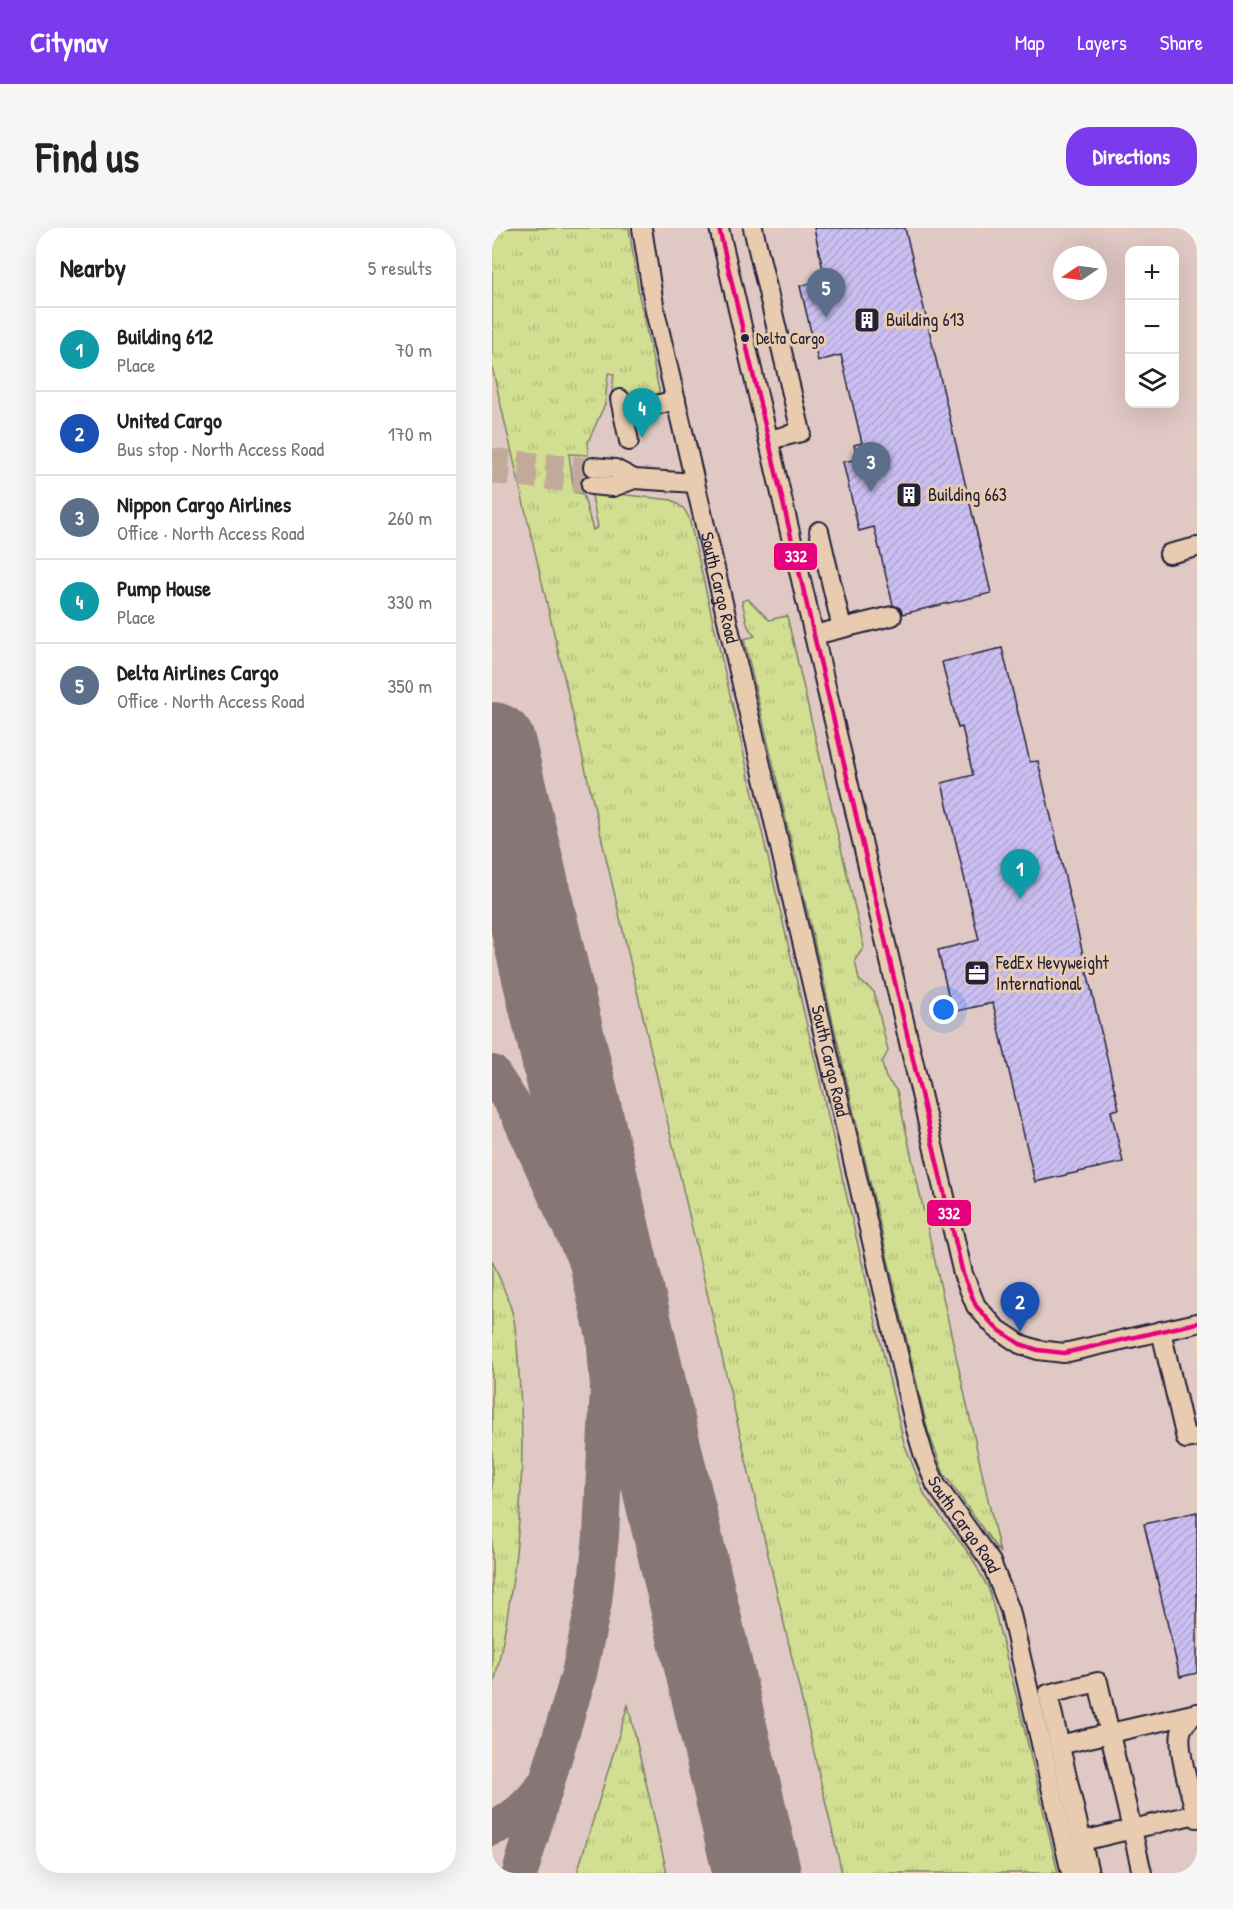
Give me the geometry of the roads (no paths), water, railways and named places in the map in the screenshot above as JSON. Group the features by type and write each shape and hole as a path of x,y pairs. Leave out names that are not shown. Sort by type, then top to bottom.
{"street":[{"name":"South Cargo Road","path":"642,228 655,311 915,1426 936,1485 991,1562 1010,1610 1071,1873"},
{"path":"718,228 963,1274 976,1306 996,1328 1020,1344 1038,1350 1064,1353 1197,1323"},
{"path":"753,228 801,432 769,440"},
{"path":"629,441 622,406 676,400"},
{"path":"592,476 615,468 634,479 695,483"},
{"path":"819,531 842,628"},
{"path":"1169,554 1197,547"},
{"path":"801,582 830,575"},
{"path":"814,635 892,616"},
{"path":"1161,1331 1186,1439 1197,1437"},
{"path":"1089,1873 1048,1694 1098,1682 1142,1873"},
{"path":"1059,1745 1196,1713"},
{"path":"1082,1841 1196,1816 1180,1734 1196,1713"}],"tunnel":[{"path":"492,457 593,467"},
{"path":"492,475 591,485"}],"place":[{"name":"Delta Airlines Cargo","path":"826,318"},
{"name":"Building 613","path":"867,320"},
{"name":"Delta Cargo","path":"745,338"},
{"name":"Pump House","path":"642,438"},
{"name":"Nippon Cargo Airlines","path":"871,492"},
{"name":"Building 663","path":"909,495"},
{"name":"Building 612","path":"1020,899"},
{"name":"FedEx Hevyweight International","path":"977,973"},
{"name":"United Cargo","path":"1020,1332"}]}
